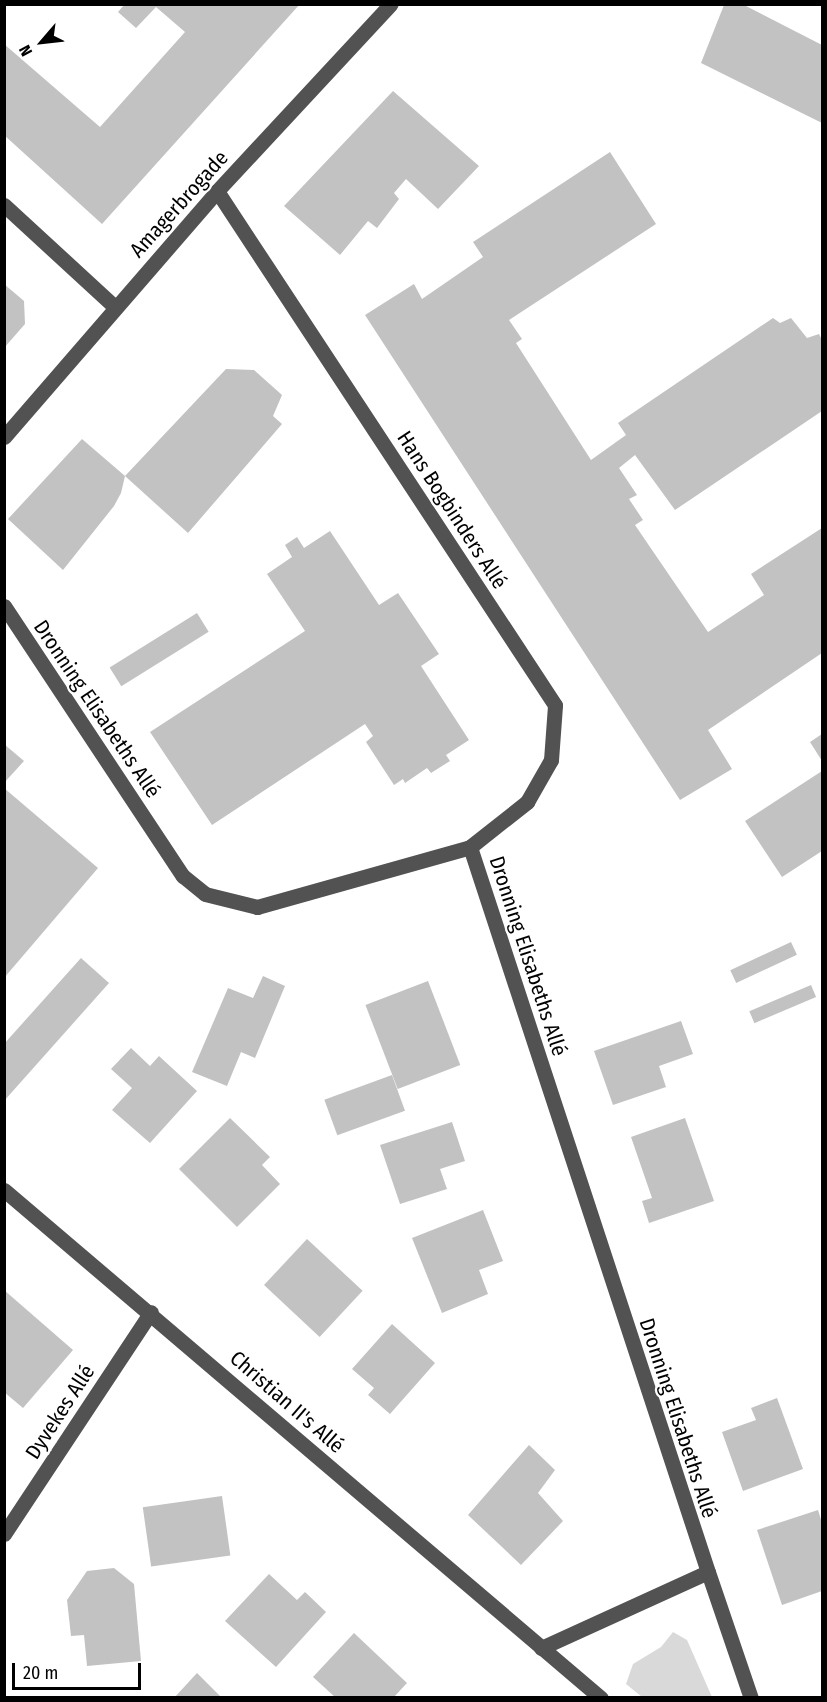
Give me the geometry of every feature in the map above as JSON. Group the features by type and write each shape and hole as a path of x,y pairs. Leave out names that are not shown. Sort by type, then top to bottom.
{"street":[{"name":"Amagerbrogade","path":"4,437 217,191 391,4"},
{"name":"Hans Bogbinders Allé","path":"217,191 555,705 551,760 527,802 470,847"},
{"path":"4,206 115,307"},
{"name":"Dronning Elisabeths Allé","path":"4,606 183,876 205,894 256,907 470,847 708,1572"},
{"name":"Christian II's Allé","path":"4,1190 151,1312 601,1698"},
{"name":"Dyvekes Allé","path":"4,1534 151,1312"},
{"path":"541,1648 708,1572 751,1698"}],"shaded area":[{"path":"673,1632 687,1640 712,1697 642,1697 626,1684 633,1664 661,1647"}],"building":[{"path":"125,4 300,4 102,224 4,135 4,44 100,127 185,32 156,7 136,28 118,12"},
{"path":"724,5 744,5 822,45 822,123 701,63"},
{"path":"393,91 479,166 438,209 406,179 394,193 399,199 377,228 368,221 340,255 284,206"},
{"path":"610,152 656,224 509,320 522,339 516,343 591,460 626,435 618,423 773,318 780,323 791,318 807,338 819,334 822,340 822,411 675,510 635,455 619,468 637,495 629,499 643,520 635,525 708,632 764,595 751,574 822,528 822,653 708,730 732,769 680,800 365,315 414,284 422,299 483,257 473,242"},
{"path":"4,284 24,301 25,324 4,348"},
{"path":"226,369 254,370 282,395 273,416 282,424 188,533 125,476"},
{"path":"82,439 125,476 121,493 114,506 63,570 8,519"},
{"path":"330,531 379,605 398,593 439,654 421,666 469,740 446,755 450,761 431,773 427,768 405,783 403,779 394,785 366,742 373,736 365,724 212,825 150,732 305,631 267,574 292,557 285,545 297,537 304,548"},
{"path":"197,613 209,632 121,686 110,668"},
{"path":"822,734 822,761 810,742"},
{"path":"4,744 24,761 4,783"},
{"path":"822,771 822,851 782,877 745,821"},
{"path":"4,788 98,868 4,978"},
{"path":"791,942 797,955 736,983 730,970"},
{"path":"81,958 109,983 4,1101 4,1044"},
{"path":"263,976 285,986 255,1058 241,1052 227,1086 192,1072 228,988 253,998"},
{"path":"428,981 460,1065 398,1089 365,1005"},
{"path":"811,985 816,997 754,1023 749,1011"},
{"path":"681,1021 693,1054 659,1066 666,1087 613,1105 594,1051"},
{"path":"131,1048 150,1066 159,1056 197,1091 150,1143 112,1110 132,1088 111,1069"},
{"path":"392,1075 405,1111 337,1135 324,1100"},
{"path":"230,1118 270,1157 262,1165 280,1184 237,1227 179,1169"},
{"path":"685,1118 714,1201 649,1223 642,1201 652,1198 631,1137"},
{"path":"452,1122 465,1161 440,1169 447,1189 400,1204 380,1145"},
{"path":"483,1210 503,1261 479,1270 488,1294 442,1313 412,1238"},
{"path":"307,1239 363,1291 320,1337 264,1285"},
{"path":"4,1290 73,1350 23,1408 4,1392"},
{"path":"392,1324 435,1363 390,1414 368,1395 374,1388 352,1369"},
{"path":"777,1398 803,1469 743,1491 722,1432 756,1420 751,1408"},
{"path":"529,1445 555,1470 538,1493 563,1521 521,1565 468,1515"},
{"path":"222,1496 230,1555 151,1567 143,1507"},
{"path":"818,1510 822,1523 822,1591 782,1605 757,1530"},
{"path":"114,1568 134,1584 141,1661 87,1666 84,1635 71,1636 67,1600 87,1571"},
{"path":"269,1574 297,1600 305,1592 326,1612 276,1667 225,1621"},
{"path":"354,1633 407,1683 393,1698 336,1698 313,1677"},
{"path":"197,1673 222,1698 174,1698"}]}
